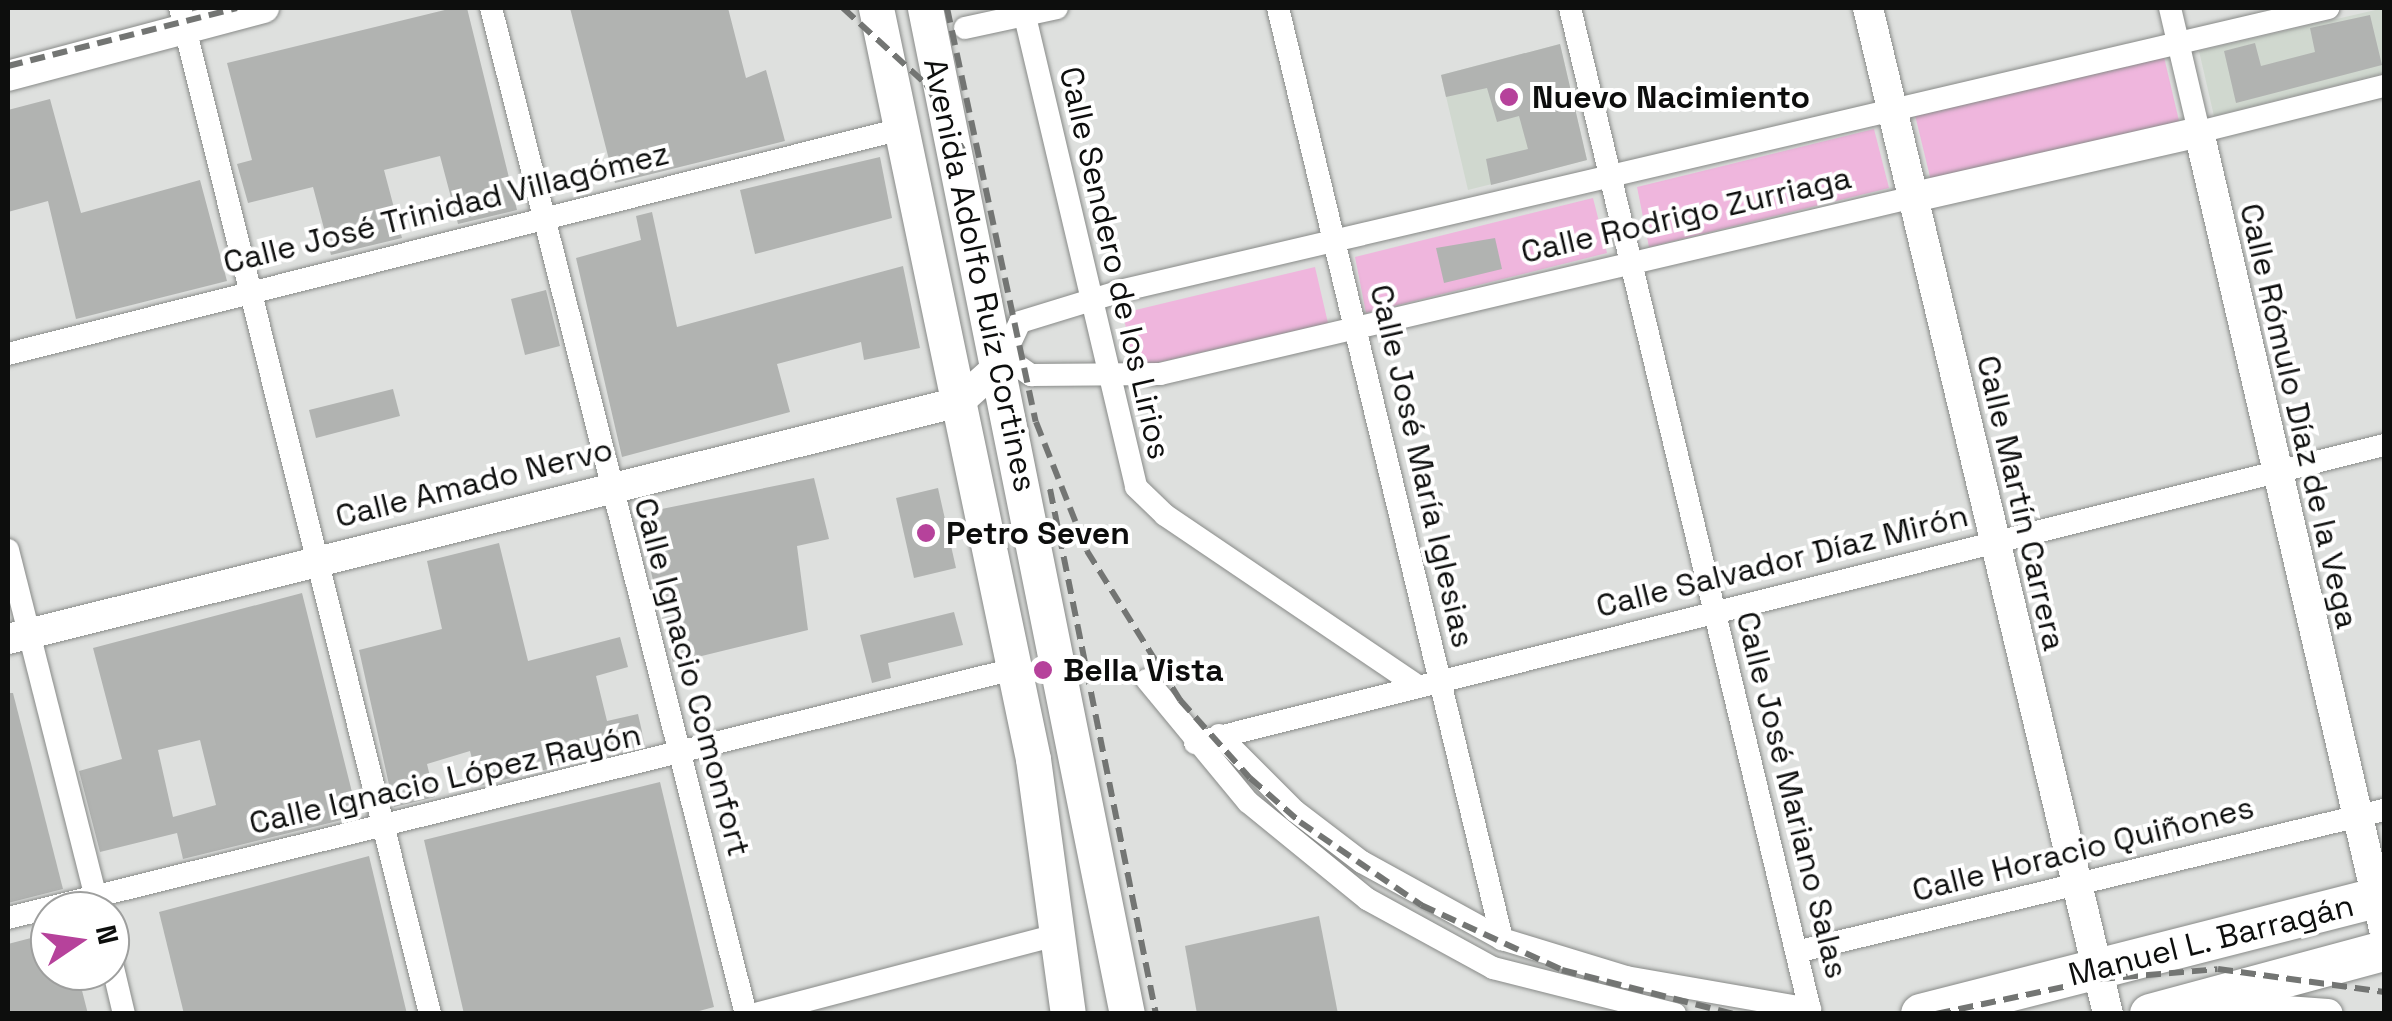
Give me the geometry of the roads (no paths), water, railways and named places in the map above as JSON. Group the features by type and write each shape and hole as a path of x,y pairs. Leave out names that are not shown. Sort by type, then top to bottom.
{"highway":[{"name":"Manuel L. Barragán","path":"1920,1014 2097,968 2382,908"},
{"name":"Manuel L. Barragán","path":"2167,1009 2384,951"}],"main road":[{"name":"Avenida Adolfo Ruíz Cortines","path":"876,8 1034,759 1068,1014"},
{"name":"Avenida Adolfo Ruíz Cortines","path":"925,8 1002,361 1127,1014"}],"street":[{"path":"8,76 183,18 264,8"},
{"name":"Calle Ignacio Comonfort","path":"490,8 608,485 746,1014"},
{"path":"965,28 1024,11 1057,8"},
{"name":"Calle José María Iglesias","path":"1278,8 1357,330 1429,684 1502,939"},
{"name":"Calle José Mariano Salas","path":"1570,8 1811,1011"},
{"name":"Calle Martín Carrera","path":"1868,8 2108,1014"},
{"name":"Calle Rómulo Díaz de la Vega","path":"2170,8 2275,471 2370,814 2382,908"},
{"name":"Calle Rodrigo Zurriaga","path":"2328,8 1892,106 1148,284 1020,322 1002,361 1031,375 1160,374 2384,86"},
{"name":"Calle Sendero de los Lirios","path":"1024,11 1128,472 1148,503 1429,684"},
{"path":"183,18 430,1014"},
{"name":"Calle José Trinidad Villagómez","path":"8,354 543,215 902,129"},
{"path":"959,402 1002,361"},
{"name":"Calle Amado Nervo","path":"18,636 608,485 959,402"},
{"name":"Calle Salvador Díaz Mirón","path":"1196,742 2384,446"},
{"path":"8,550 18,636 94,891"},
{"name":"Calle Ignacio López Rayón","path":"130,895 385,825 678,757 1014,670"},
{"path":"1147,680 1196,742 1287,839 1414,930 1530,980 1675,1014"},
{"path":"1219,735 1295,811 1362,862 1502,939 1626,976 1811,1011"},
{"name":"Calle Horacio Quiñones","path":"1796,952 2370,814"},
{"path":"755,1014 1056,935"},
{"path":"2167,1009 2328,1014"}],"railway":[{"path":"8,66 237,8"},
{"path":"843,8 926,84 971,164"},
{"path":"947,8 1036,422 1087,551 1180,700 1250,778 1300,822 1421,905 1562,970 1733,1014"},
{"path":"1050,489 1156,1014"},
{"path":"1936,1014 2100,979 2218,969 2384,992"}],"place":[{"name":"Nuevo Nacimiento","path":"1509,97"},
{"name":"Petro Seven","path":"926,533"},
{"name":"Bella Vista","path":"1043,670"}]}
